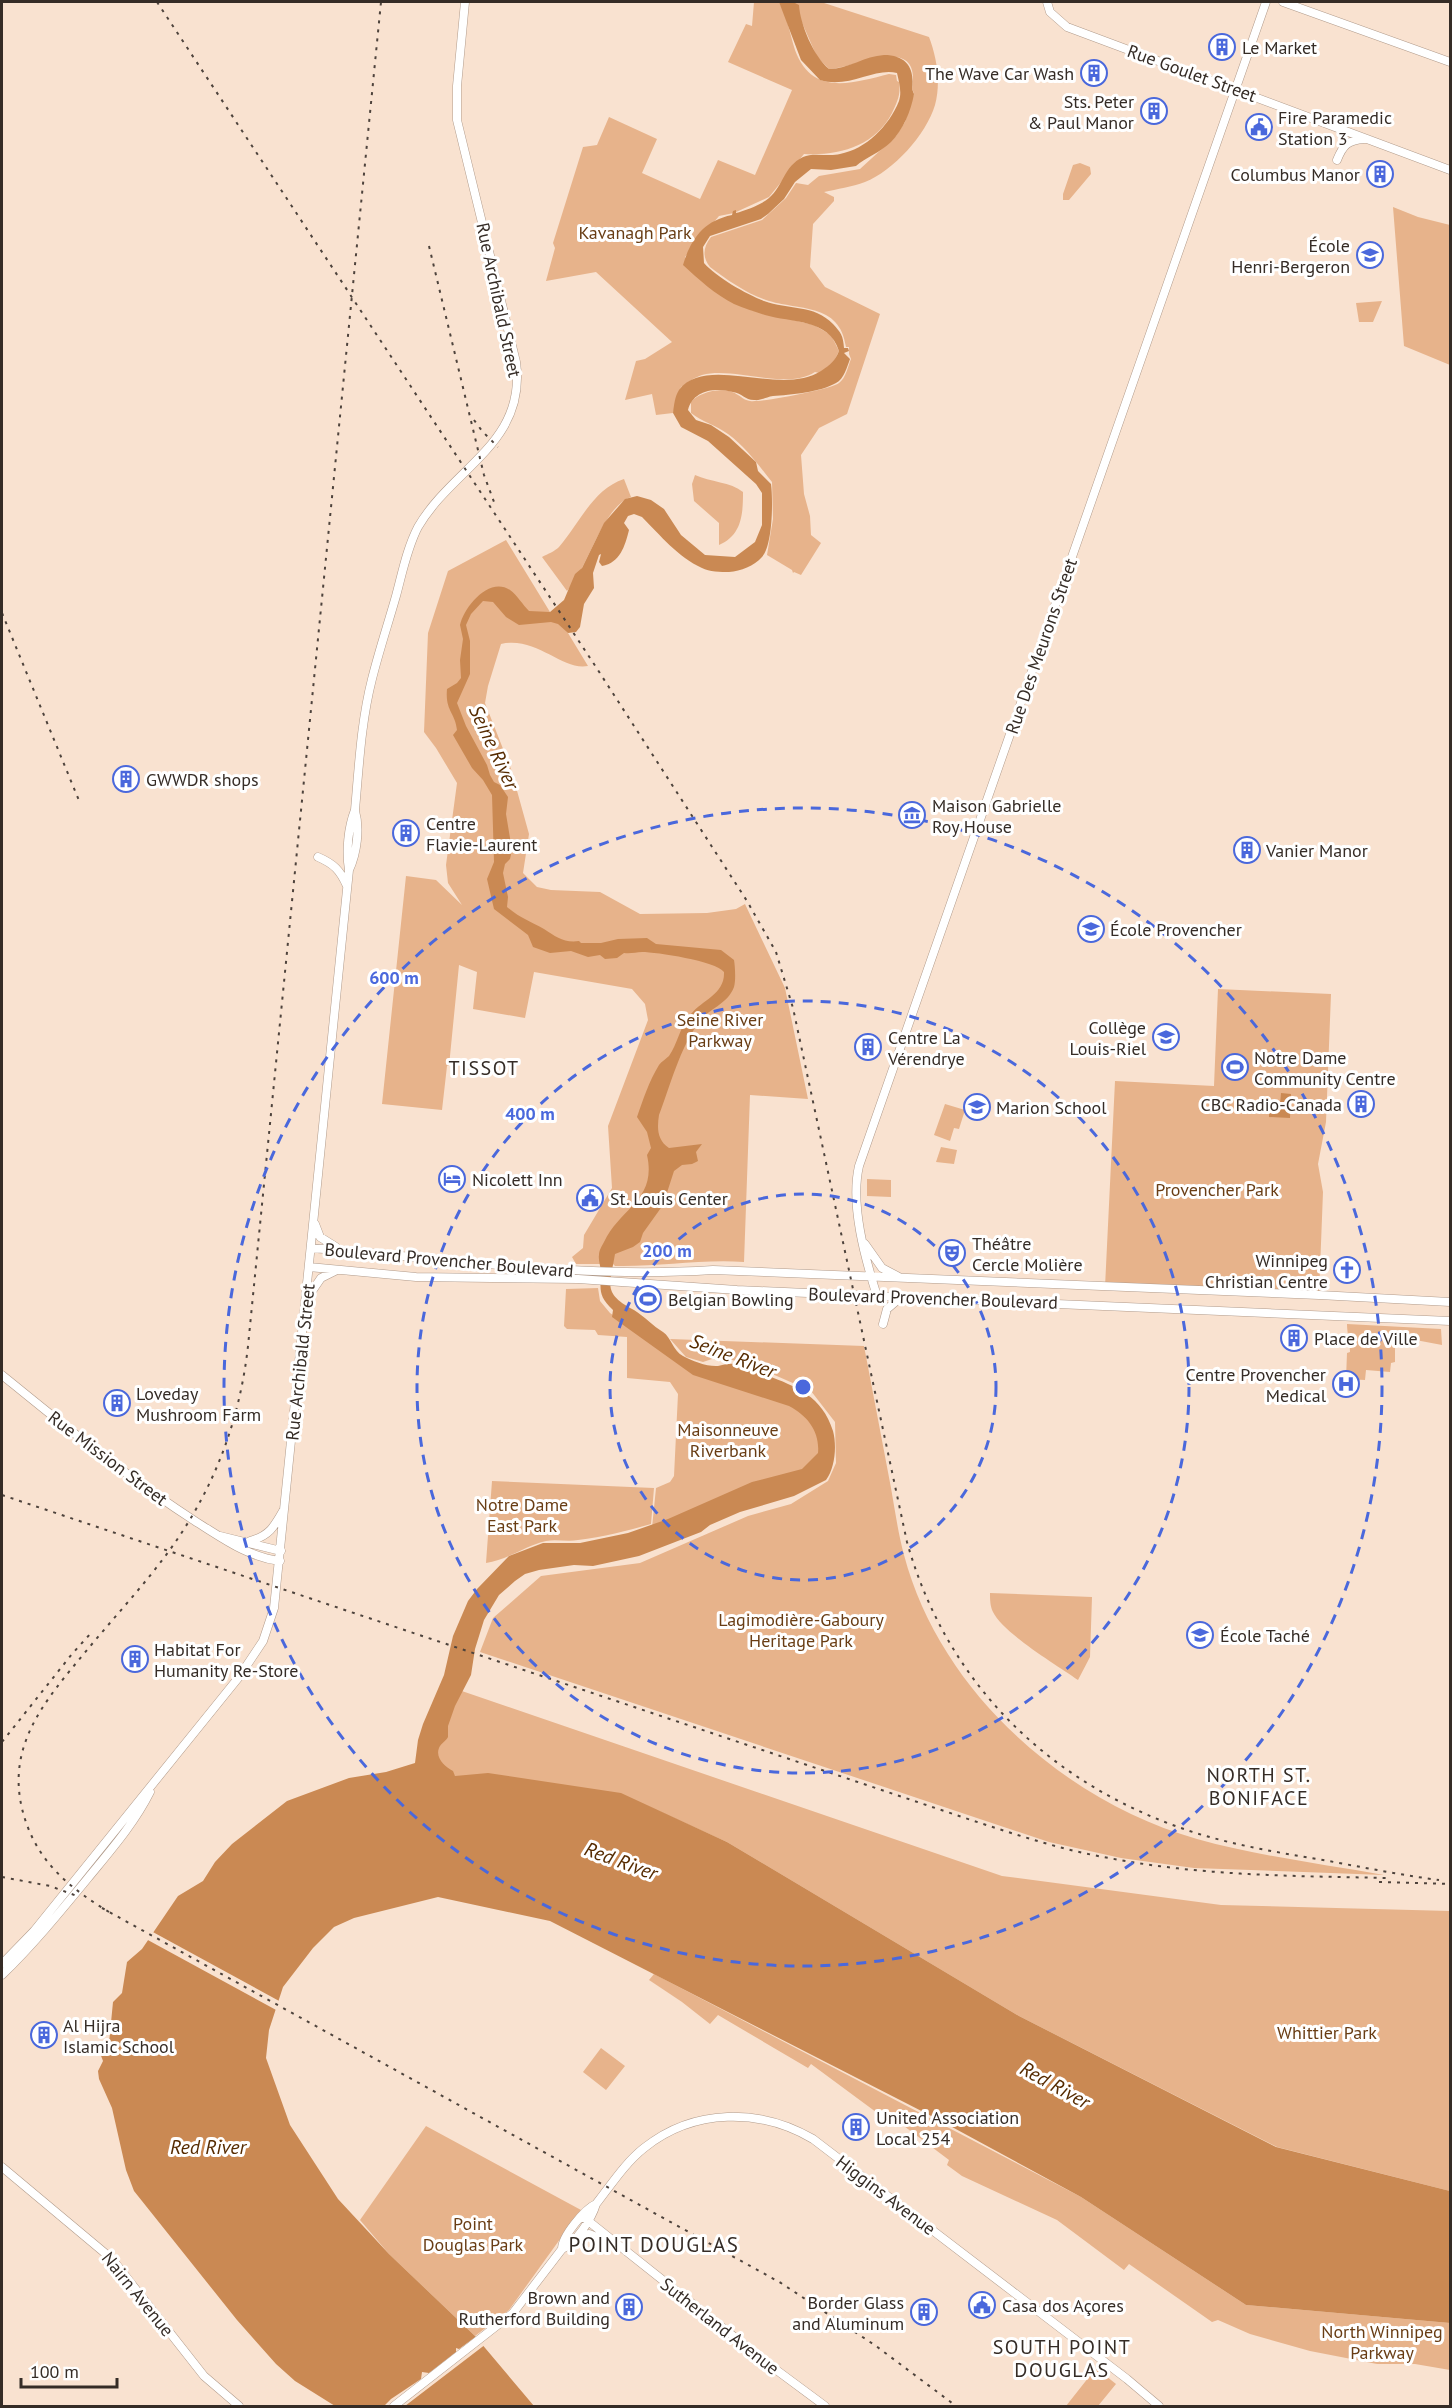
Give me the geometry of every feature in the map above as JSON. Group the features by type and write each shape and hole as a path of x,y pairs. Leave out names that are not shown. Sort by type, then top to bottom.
{"main road":[{"name":"Rue Archibald Street","path":"69,1895 156,1780 239,1677 258,1650 274,1608 347,887 349,870 354,861 358,820 355,810 361,743 372,679 413,538 431,509 503,430 513,412 517,393 516,362 458,120 456,86 465,2"},
{"name":"Rue Goulet Street","path":"1047,2 1050,12 1067,27 1450,170"},
{"name":"Rue Des Meurons Street","path":"877,1296 863,1241 856,1190 862,1158 1266,2"},
{"path":"1283,2 1450,63"},
{"path":"1337,160 1345,144 1350,141 1368,139"},
{"path":"318,857 335,865 341,872 347,887"},
{"path":"314,1215 320,1237 343,1250"},
{"path":"863,1241 882,1268 902,1279"},
{"name":"Boulevard Provencher Boulevard","path":"311,1248 579,1275"},
{"name":"Boulevard Provencher Boulevard","path":"309,1267 425,1277 579,1275 632,1277 713,1270 1450,1302"},
{"path":"304,1305 318,1281 339,1269"},
{"path":"670,1273 670,1284"},
{"name":"Boulevard Provencher Boulevard","path":"632,1277 670,1284 737,1290 1450,1321"},
{"path":"883,1324 889,1306 901,1297"},
{"name":"Rue Mission Street","path":"2,1375 133,1480 233,1546 280,1561"},
{"path":"248,1541 261,1538 272,1531 285,1507"},
{"name":"Rue Mission Street","path":"218,1536 248,1541 281,1551"},
{"path":"2,1964 69,1895"},
{"path":"2,1975 39,1937 69,1895"},
{"name":"Higgins Avenue","path":"394,2406 510,2316 566,2247 585,2218 594,2212 596,2204 639,2153 676,2129 705,2119 726,2116 753,2117 784,2125 803,2133 1127,2379 1159,2406"},
{"name":"Nairn Avenue","path":"2,2167 112,2259 204,2376 239,2406"},
{"name":"Sutherland Avenue","path":"585,2218 825,2406"},
{"name":"Sutherland Avenue","path":"566,2247 581,2236 589,2234 617,2244"}],"green space":[{"name":"Kavanagh Park","path":"754,2 779,2 795,50 802,65 812,75 823,81 848,83 889,74 896,75 899,82 898,98 892,113 876,134 855,147 843,151 804,154 769,197 734,213 719,216 685,257 703,282 712,288 751,310 814,325 831,335 839,351 833,363 819,373 815,372 803,377 775,379 729,373 699,376 681,387 673,413 656,415 652,394 625,400 636,361 645,359 672,342 596,272 546,281 555,248 553,243 583,147 597,145 609,117 657,139 642,173 700,199 718,160 755,175 792,90 728,62 746,24 752,26"},
{"path":"793,2 821,2 929,37 938,79 937,97 931,116 907,151 876,177 855,185 824,192 834,197 834,201 813,224 810,267 825,287 880,314 847,414 819,428 801,455 804,494 810,516 811,535 821,543 801,575 793,573 792,570 767,555 773,519 772,482 735,439 691,413 691,402 701,395 720,390 733,392 746,400 756,401 834,386 841,381 851,359 849,347 846,347 842,333 835,322 826,315 766,300 744,290 710,267 706,260 705,248 711,237 762,220 786,198 796,183 808,185 819,176 860,169 896,136 905,122 914,93 912,71 907,61 897,57 884,57 829,69 817,57"},
{"path":"1080,163 1090,167 1091,174 1069,200 1063,200 1073,165"},
{"path":"1393,207 1418,217 1450,225 1450,365 1404,346"},
{"path":"1382,301 1373,322 1359,322 1356,303"},
{"path":"695,475 733,486 743,492 740,523 737,530 727,541 719,545 719,523 694,501 692,484"},
{"path":"624,479 631,497 621,503 612,513 575,581 567,591 542,557 559,547 595,499 613,484"},
{"name":"Seine River Parkway","path":"506,540 550,612 568,633 588,666 568,664 526,645 501,644 485,703 511,769 529,834 523,873 537,887 551,890 600,892 640,914 707,913 736,909 745,904 785,988 808,1099 750,1095 744,1262 615,1266 613,1264 576,1264 572,1257 583,1248 584,1235 612,1188 608,1126 648,1020 645,1004 632,989 534,972 525,1018 473,1009 477,972 459,965 449,1066 447,1066 442,1110 382,1104 406,876 436,880 462,905 448,883 446,865 457,783 424,732 428,633 448,571"},
{"name":"Provencher Park","path":"1218,989 1331,994 1326,1122 1318,1164 1323,1192 1319,1295 1105,1287 1115,1081 1214,1086"},
{"path":"945,1104 965,1110 959,1129 954,1128 950,1141 934,1135"},
{"path":"941,1147 957,1150 954,1164 936,1162"},
{"path":"867,1179 891,1180 891,1197 867,1196"},
{"name":"Maisonneuve Riverbank","path":"598,1288 600,1301 610,1313 695,1372 786,1401 813,1422 822,1443 814,1465 652,1528 656,1488 670,1482 674,1476 678,1394 670,1382 627,1378 627,1337 598,1335 595,1330 567,1329 564,1326 566,1289"},
{"path":"1347,1324 1441,1329 1442,1345 1405,1338 1395,1340 1395,1362 1391,1363 1390,1372 1366,1370 1365,1380 1346,1379 1347,1353 1350,1352"},
{"name":"Lagimodière-Gaboury Heritage Park","path":"670,1339 864,1346 900,1538 921,1605 946,1651 977,1695 1014,1734 1055,1768 1100,1798 1148,1821 1197,1839 1267,1855 1384,1875 1194,1868 1121,1858 1049,1842 480,1652 493,1618 541,1576 640,1563 748,1516 791,1504 828,1481 836,1463 835,1422 811,1391 770,1373 721,1356 703,1362 686,1357"},
{"name":"Notre Dame East Park","path":"492,1481 654,1488 651,1524 587,1539 546,1541 486,1563"},
{"path":"990,1593 1092,1597 1090,1657 1078,1680 1008,1630 993,1612"},
{"name":"Whittier Park","path":"456,1689 1002,1876 1221,1905 1450,1911 1450,2191 1277,2147 1019,2016 727,1842 621,1794 455,1776 430,1767"},
{"name":"North Winnipeg Parkway","path":"654,1974 1081,2197 1246,2305 1450,2323 1450,2370 1415,2364 1377,2364 1310,2351 1250,2334 1218,2320 1212,2322 1129,2264 1124,2270 1057,2220 962,2176 947,2165 949,2160 884,2111 880,2115 811,2064 808,2068 718,2015 710,2024 649,1980"},
{"path":"601,2048 625,2066 606,2090 583,2072"},
{"name":"Point Douglas Park","path":"426,2126 581,2210 509,2310 475,2336 389,2254 360,2220"},
{"path":"1096,2368 1116,2384 1098,2406 1066,2406"}],"water":[{"name":"Red River","path":"779,2 793,2 799,5 809,40 818,57 829,69 877,56 892,56 904,60 911,69 914,94 903,126 883,149 856,166 831,170 811,169 795,182 784,199 768,214 761,219 710,236 703,247 704,263 724,279 740,290 764,301 818,313 840,332 844,348 848,348 849,351 844,353 850,359 841,379 822,389 757,400 748,399 736,393 712,390 695,398 688,410 696,420 711,425 729,437 756,462 758,471 771,484 771,522 766,551 759,560 743,569 729,572 708,570 677,552 642,517 634,514 628,516 624,523 629,530 617,558 602,566 599,562 601,554 599,555 593,573 594,588 584,604 580,627 576,632 568,633 558,624 551,622 519,625 506,617 493,602 483,601 471,614 466,625 470,641 470,674 457,703 490,775 508,797 506,814 512,850 503,873 508,897 507,907 564,940 601,943 618,939 647,938 656,944 721,950 734,960 734,987 727,998 703,1017 692,1033 659,1115 659,1133 665,1145 669,1148 702,1144 696,1152 698,1161 682,1165 674,1171 663,1205 643,1233 640,1242 615,1254 611,1287 613,1293 624,1304 666,1334 683,1356 710,1366 740,1365 807,1394 822,1409 833,1431 835,1450 833,1463 826,1480 794,1496 740,1512 710,1525 701,1532 639,1556 593,1566 574,1565 539,1570 525,1574 515,1581 499,1595 484,1620 475,1649 471,1675 455,1706 448,1726 448,1737 440,1746 438,1755 455,1776 488,1773 621,1793 727,1842 1019,2016 1276,2147 1450,2191 1450,2323 1246,2305 1081,2197 941,2121 550,1921 438,1897 354,1918 334,1927 313,1948 283,1987 269,2030 266,2058 290,2125 338,2199 389,2254 475,2336 534,2406 335,2406 295,2381 276,2364 237,2320 134,2191 126,2170 112,2108 99,2079 98,2071 103,2061 100,2053 109,2043 113,2002 122,1993 127,1962 142,1949 178,1896 203,1881 215,1862 232,1844 287,1801 349,1778 386,1772 415,1763 423,1724 444,1675 453,1636 468,1601 509,1556 543,1543 580,1543 628,1533 668,1519 752,1482 802,1469 818,1453 815,1432 796,1410 693,1375 612,1317 613,1310 601,1293 600,1250 611,1230 636,1202 647,1183 649,1170 647,1155 651,1148 647,1132 637,1117 652,1077 659,1065 669,1056 687,1019 721,986 724,972 710,964 649,952 624,953 617,958 605,959 600,955 588,957 571,951 550,953 533,947 528,935 494,909 487,879 494,862 492,795 472,768 453,735 457,730 447,696 447,689 461,678 460,660 463,639 460,625 472,602 486,590 502,587 513,592 529,611 550,612 564,600 575,574 582,568 604,523 625,499 637,496 651,500 664,509 681,535 705,555 735,557 755,542 762,525 762,493 756,484 708,441 681,427 673,413 678,392 691,380 707,376 725,375 786,380 805,378 827,367 839,351 834,340 818,327 765,315 734,304 714,291 683,265 694,239 700,232 713,222 732,215 733,211 740,212 766,201 796,161 807,156 840,154 850,151 876,135 895,110 900,94 897,73 880,73 841,82 820,80 801,60"},
{"path":"1281,1093 1291,1094 1290,1118 1269,1117 1269,1105 1280,1105"}],"pier":[{"path":"151,1931 281,2002 278,2011 146,1939"},
{"path":"478,2335 486,2344 405,2406 384,2406 421,2379 422,2372 429,2373 456,2352 456,2348 459,2349"}],"railway":[{"path":"157,2 594,664 747,901 776,952 793,1008 907,1542 925,1595 950,1643 979,1687 1014,1726 1054,1760 1098,1790 1147,1815 1199,1834 1245,1846 1439,1880"},
{"path":"109,1912 71,1886 41,1853 27,1825 20,1798 19,1774 30,1730 55,1689 154,1571 189,1521 224,1450 239,1399 248,1346 381,2"},
{"path":"429,246 484,475 494,502"},
{"path":"474,420 498,447"},
{"path":"2,613 80,803"},
{"path":"2,1495 1022,1837 1091,1855 1213,1872 1388,1878"},
{"path":"2,1742 91,1633"},
{"path":"2,1877 50,1886 77,1896"},
{"path":"1379,1882 1450,1884"},
{"path":"102,1908 781,2283 876,2346 956,2406"}],"place":[{"name":"Le Market","path":"1222,47"},
{"name":"The Wave Car Wash","path":"1094,73"},
{"name":"Sts. Peter & Paul Manor","path":"1154,111"},
{"name":"Fire Paramedic Station 3","path":"1259,127"},
{"name":"Columbus Manor","path":"1380,174"},
{"name":"École Henri-Bergeron","path":"1370,255"},
{"name":"GWWDR shops","path":"126,779"},
{"name":"Maison Gabrielle Roy House","path":"912,815"},
{"name":"Centre Flavie-Laurent","path":"406,833"},
{"name":"Vanier Manor","path":"1247,850"},
{"name":"École Provencher","path":"1091,929"},
{"name":"Collège Louis-Riel","path":"1166,1037"},
{"name":"Centre La Vérendrye","path":"868,1047"},
{"name":"Notre Dame Community Centre","path":"1235,1067"},
{"name":"CBC Radio-Canada","path":"1361,1104"},
{"name":"Marion School","path":"977,1107"},
{"name":"Nicolett Inn","path":"452,1179"},
{"name":"St. Louis Center","path":"590,1198"},
{"name":"Théâtre Cercle Molière","path":"952,1253"},
{"name":"Winnipeg Christian Centre","path":"1347,1270"},
{"name":"Belgian Bowling","path":"648,1299"},
{"name":"Place de Ville","path":"1294,1338"},
{"name":"Centre Provencher Medical","path":"1346,1384"},
{"name":"Loveday Mushroom Farm","path":"117,1403"},
{"name":"École Taché","path":"1200,1635"},
{"name":"Habitat For Humanity Re-Store","path":"135,1659"},
{"name":"Al Hijra Islamic School","path":"44,2035"},
{"name":"United Association Local 254","path":"856,2127"},
{"name":"Casa dos Açores","path":"982,2305"},
{"name":"Brown and Rutherford Building","path":"629,2307"},
{"name":"Border Glass and Aluminum","path":"924,2312"}],"district":[{"name":"TISSOT","path":"484,1068"},
{"name":"NORTH ST. BONIFACE","path":"1259,1786"},
{"name":"POINT DOUGLAS","path":"654,2244"},
{"name":"SOUTH POINT DOUGLAS","path":"1062,2358"}],"water label":[{"name":"Seine River","path":"494,747"},
{"name":"Seine River","path":"733,1356"}]}
